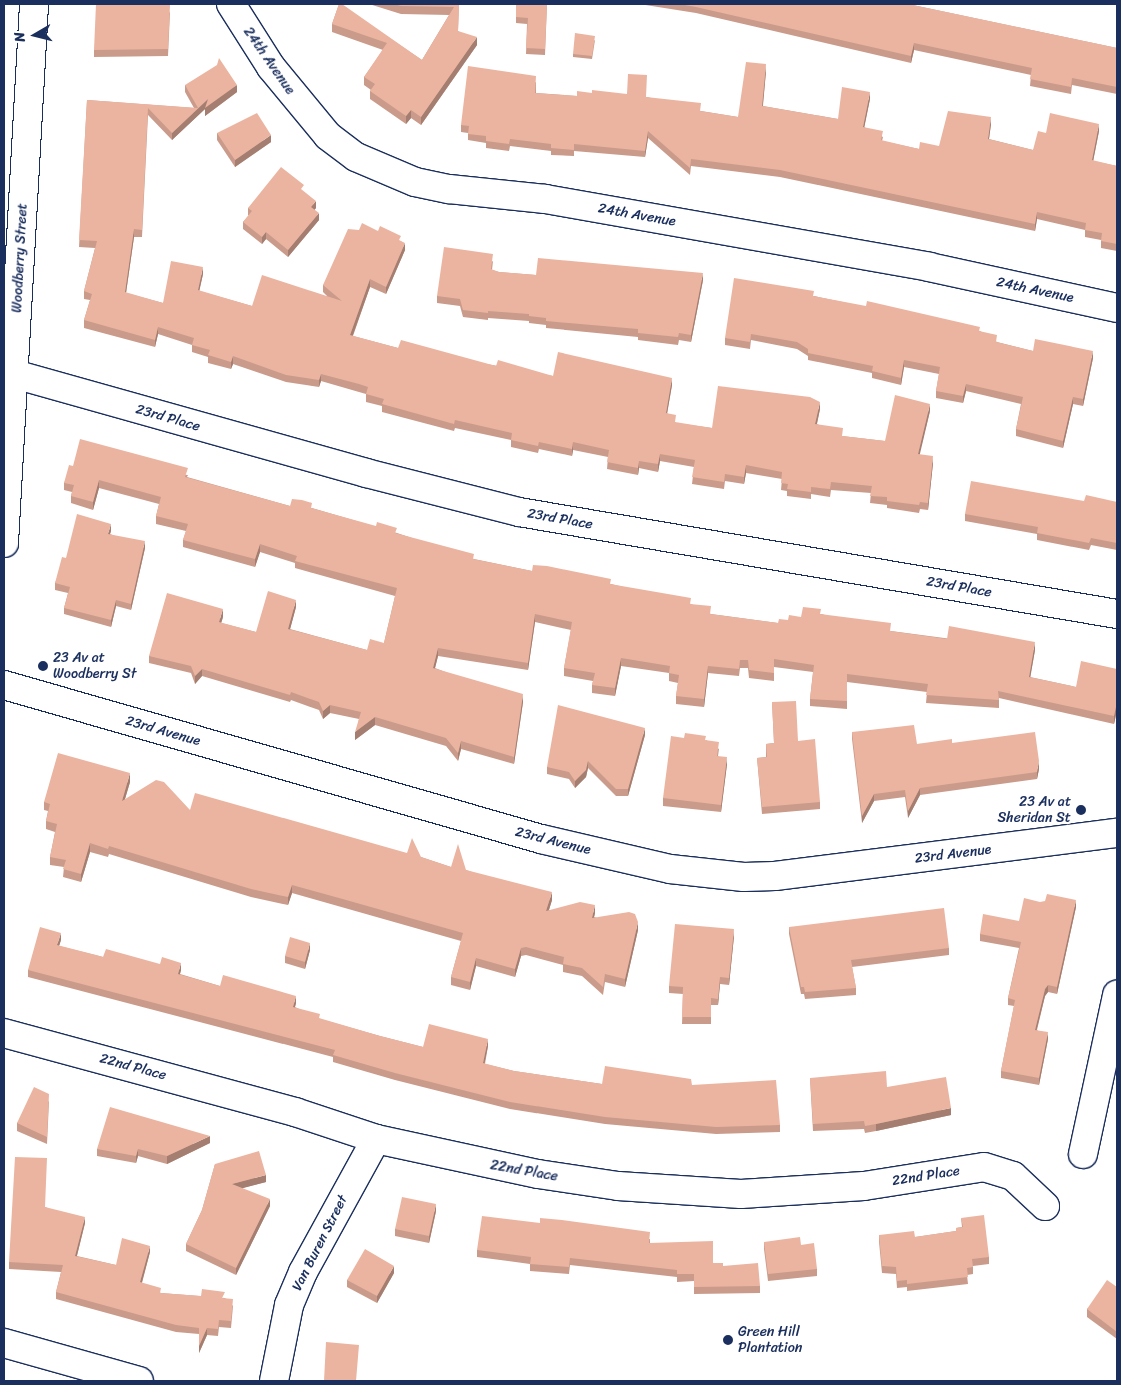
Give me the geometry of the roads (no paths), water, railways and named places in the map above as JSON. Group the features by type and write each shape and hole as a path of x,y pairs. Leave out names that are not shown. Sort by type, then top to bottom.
{"street":[{"name":"Woodberry Street","path":"4,542 34,4"},
{"name":"24th Avenue","path":"231,4 271,67 328,136 356,157 407,179 449,189 545,199 929,267 1117,308"},
{"name":"23rd Place","path":"14,374 366,473 519,512 1117,614"},
{"name":"23rd Avenue","path":"4,685 541,839 670,869 744,876 775,876 1117,833"},
{"path":"1083,1154 1117,995"},
{"name":"22nd Place","path":"4,1033 286,1109 376,1139 538,1174 618,1186 696,1193 830,1189 984,1167 1013,1176 1045,1206"},
{"name":"Van Buren Street","path":"274,1381 285,1322 303,1272 376,1139"},
{"path":"4,1343 139,1381"}],"place":[{"name":"23 Av at Woodberry St","path":"43,666"},
{"name":"23 Av at Sheridan St","path":"1081,810"},
{"name":"Green Hill Plantation","path":"728,1340"}]}
